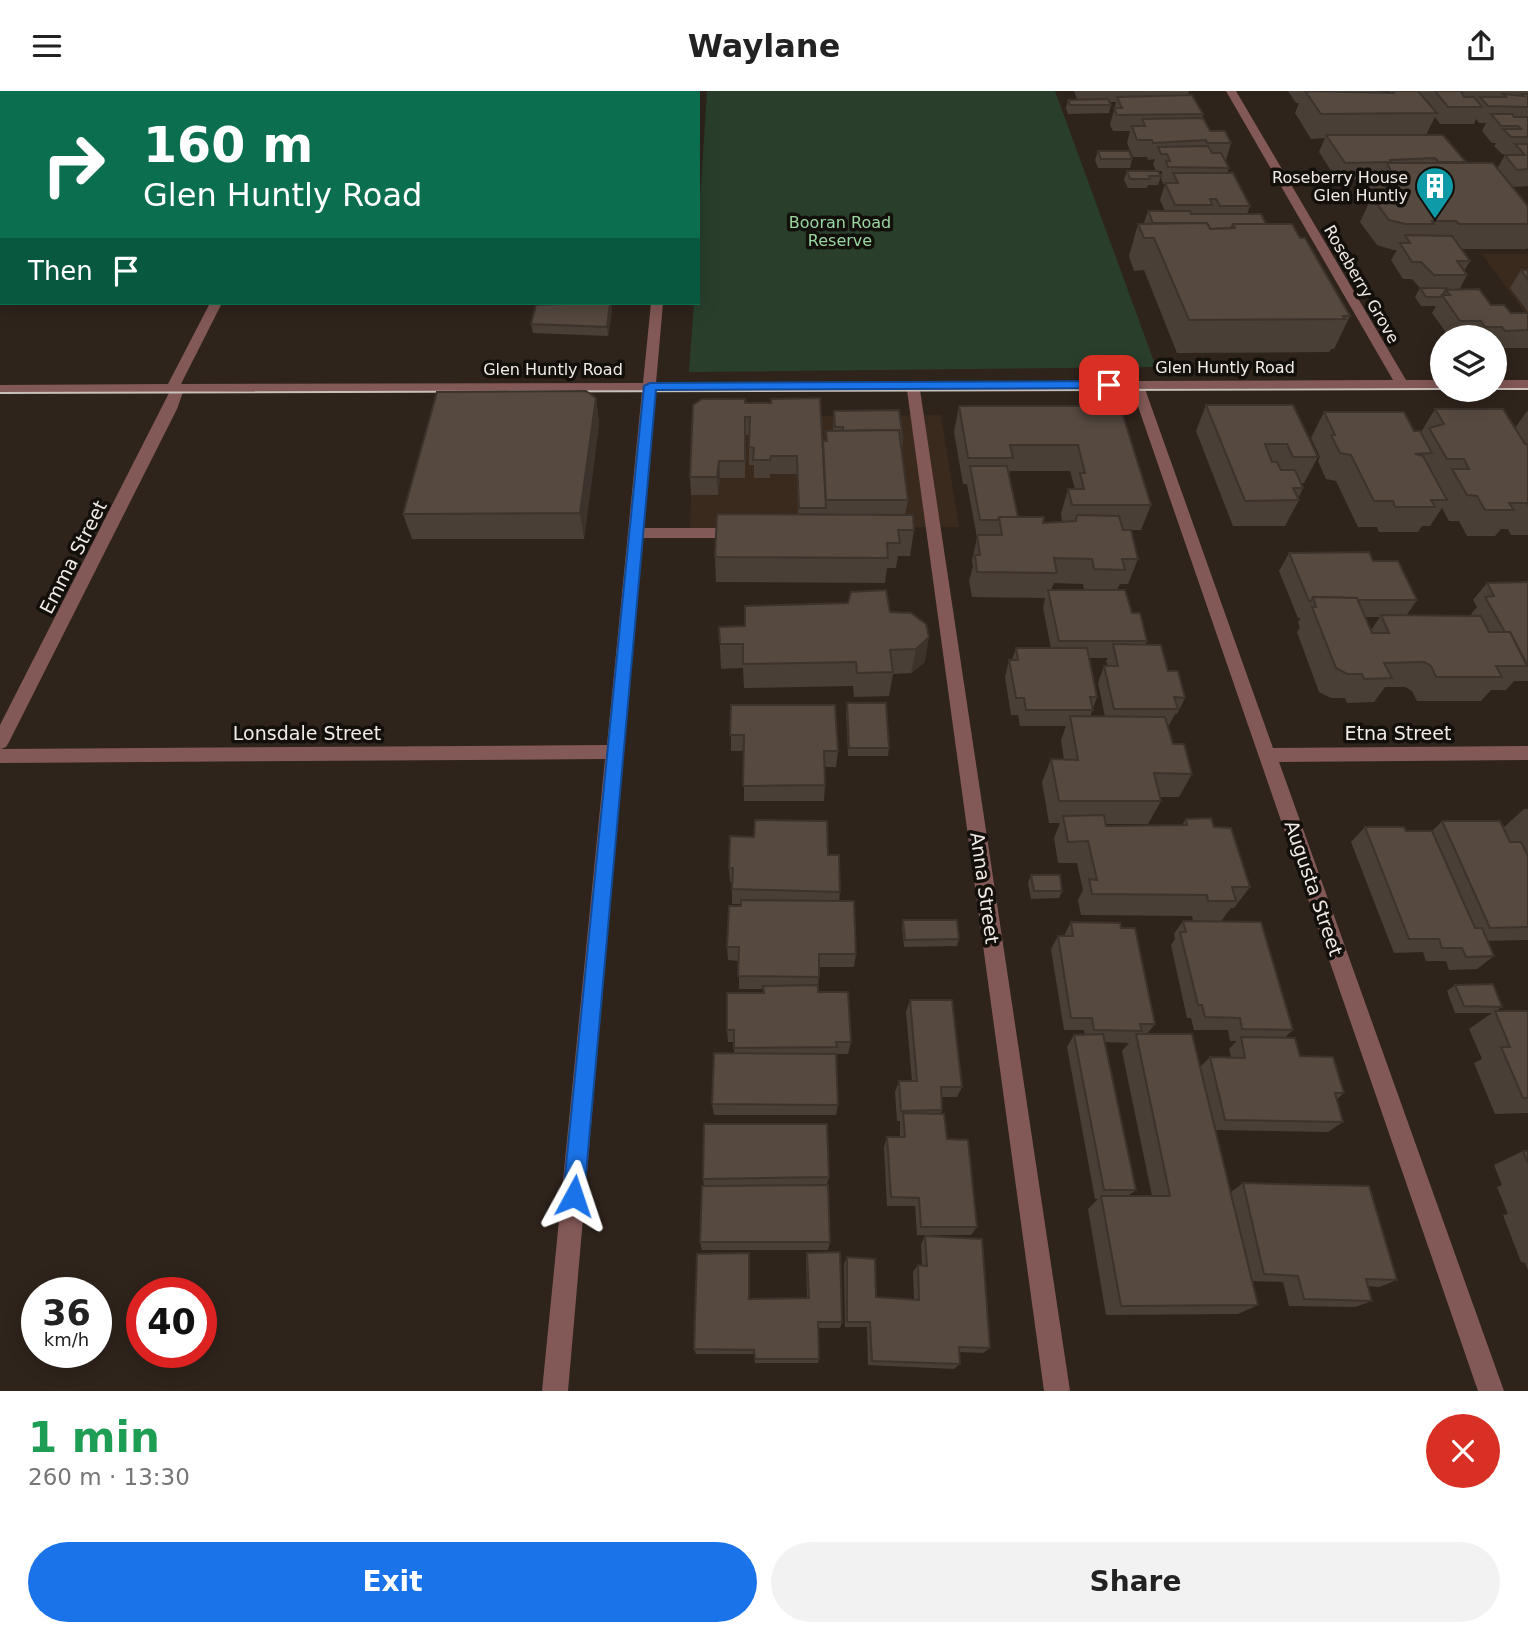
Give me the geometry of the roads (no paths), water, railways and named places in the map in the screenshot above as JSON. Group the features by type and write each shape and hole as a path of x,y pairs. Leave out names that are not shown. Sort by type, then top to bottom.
{"street":[{"name":"Roseberry Grove","path":"1231,91 1402,384"},
{"name":"Emma Street","path":"0,742 170,409 176,393 174,383 215,305"},
{"path":"555,1391 657,305"},
{"name":"Glen Huntly Road","path":"0,389 1430,384"},
{"path":"1507,384 1528,384"},
{"name":"Augusta Street","path":"1137,385 1490,1391"},
{"name":"Anna Street","path":"913,386 927,532 1057,1391"},
{"path":"635,533 754,533"},
{"name":"Lonsdale Street","path":"0,756 615,751"},
{"name":"Etna Street","path":"1268,755 1528,753"}],"tram line":[{"path":"0,393 1430,389"},
{"path":"1507,389 1528,389"}],"place":[{"name":"Roseberry House Glen Huntly","path":"1435,220"}],"park label":[{"name":"Booran Road Reserve","path":"840,231"}]}
